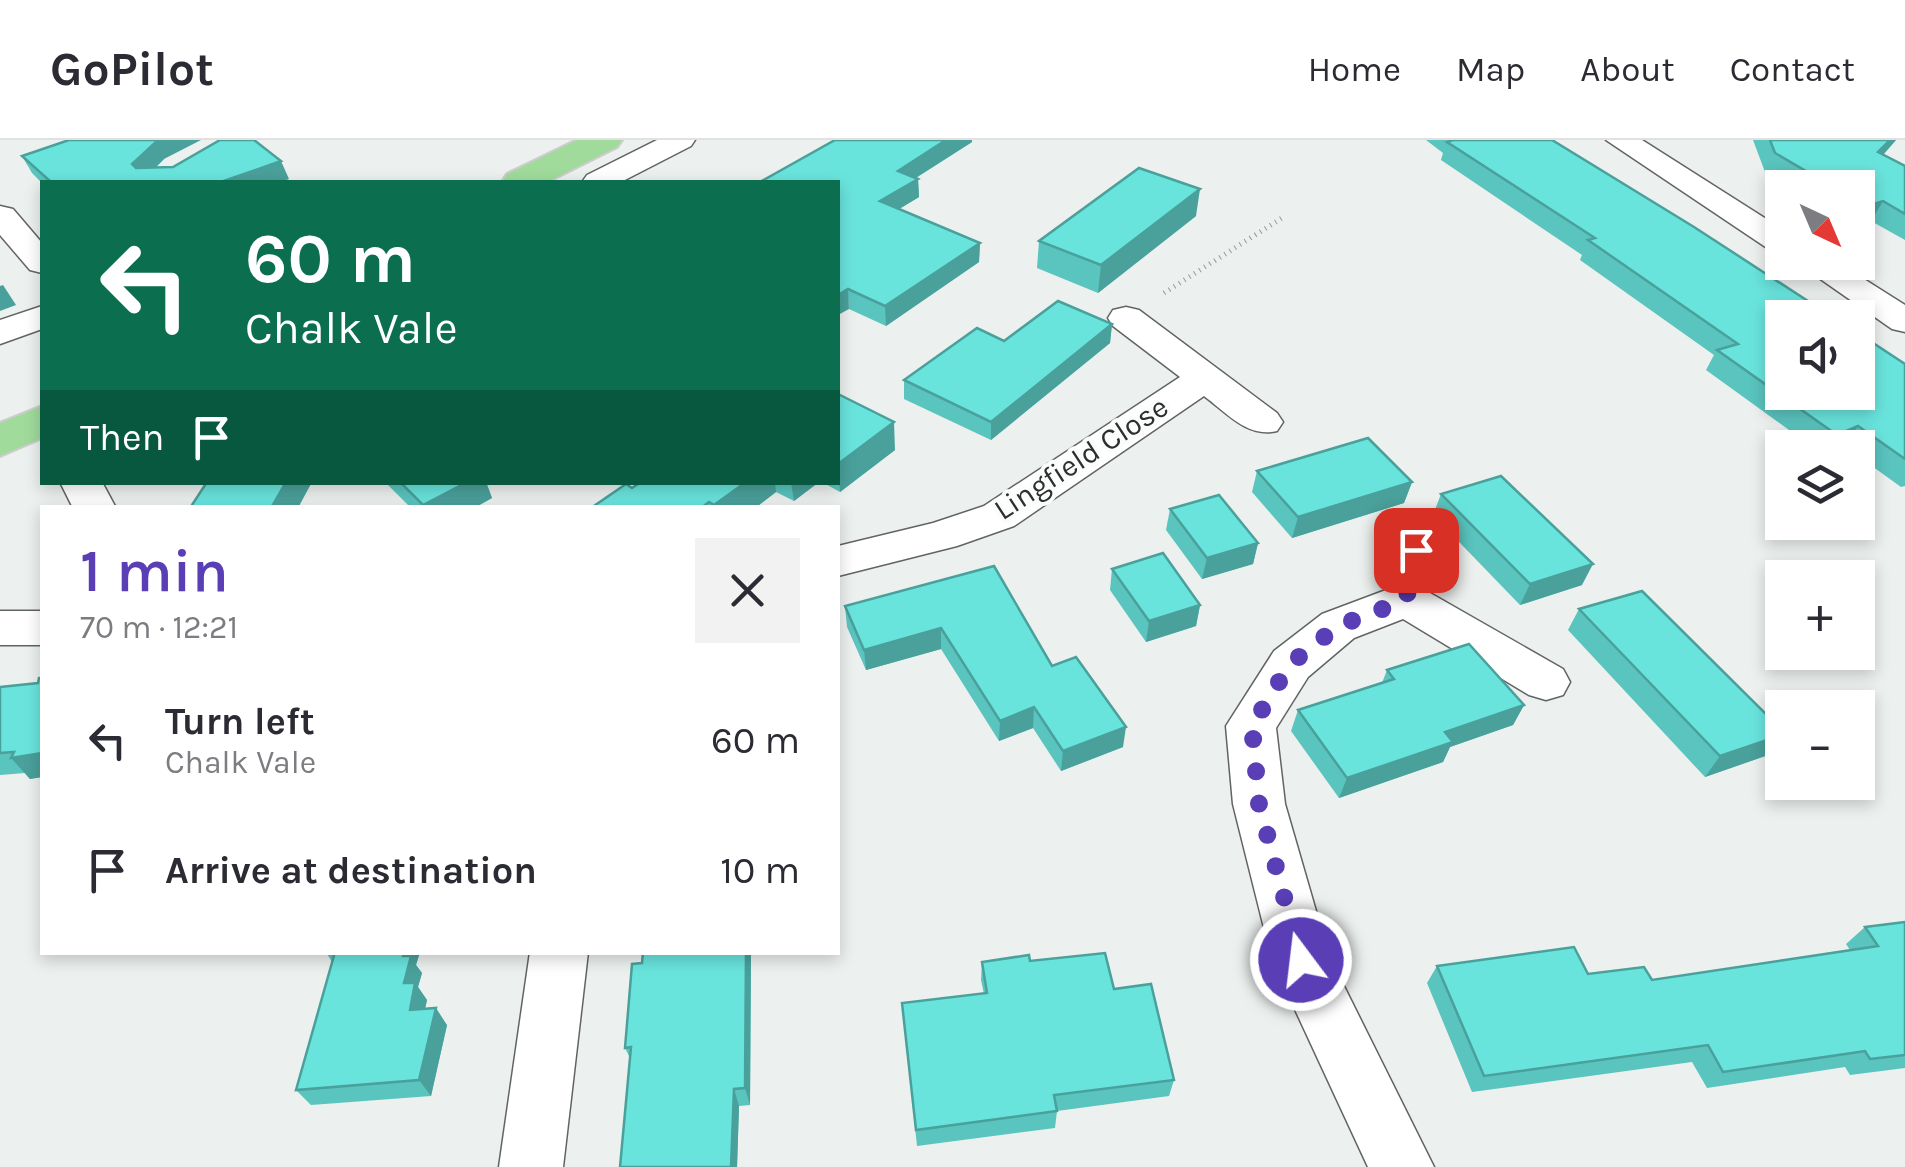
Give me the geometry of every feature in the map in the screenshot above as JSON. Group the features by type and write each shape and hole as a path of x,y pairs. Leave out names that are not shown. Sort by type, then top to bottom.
{"main road":[{"path":"524,180 606,140"}],"street":[{"path":"602,180 680,140"},
{"path":"1621,140 1765,232"},
{"path":"1841,280 1905,321"},
{"name":"Lingfield Close","path":"1126,318 1263,422"},
{"path":"0,333 40,319"},
{"name":"Lingfield Close","path":"840,560 942,536 1000,516 1205,378"},
{"path":"1402,1167 1301,960 1259,804 1252,726 1290,664 1411,575 1546,682"},
{"path":"531,1167 559,955"}],"path":[{"path":"1126,318 1284,216"}],"building":[{"path":"69,140 158,140 132,164 136,168 173,167 220,140 254,140 281,161 227,180 49,180 22,156"},
{"path":"835,140 946,140 898,171 918,179 880,201 980,243 885,306 848,289 840,294 840,180 764,180"},
{"path":"1552,140 1765,273 1765,280 1776,280 1806,300 1765,300 1765,384 1717,350 1738,344 1588,240 1595,238 1447,142"},
{"path":"1770,140 1890,140 1878,152 1905,166 1905,214 1883,201 1875,204 1875,170 1804,170 1775,153"},
{"path":"1139,168 1200,189 1101,265 1039,241"},
{"path":"1058,301 1112,324 991,422 904,380 977,328 1004,341"},
{"path":"1875,344 1905,364 1905,459 1875,438 1875,430 1858,426 1830,430 1802,410 1875,410"},
{"path":"840,395 894,422 840,462"},
{"path":"1368,438 1412,482 1298,517 1257,471"},
{"path":"1501,476 1593,564 1530,584 1441,494"},
{"path":"205,485 284,485 273,505 192,505"},
{"path":"403,485 461,485 423,505"},
{"path":"625,485 742,485 714,505 595,505"},
{"path":"1219,495 1258,543 1207,558 1170,509"},
{"path":"1163,553 1200,605 1149,621 1112,569"},
{"path":"994,566 1052,666 1076,657 1126,727 1063,751 1034,707 1000,721 941,628 864,650 845,606"},
{"path":"1642,591 1765,713 1765,741 1720,756 1579,609"},
{"path":"1469,644 1524,705 1445,732 1453,742 1347,778 1298,710 1394,679 1387,670"},
{"path":"40,678 40,753 11,758 14,752 0,753 0,687 38,683"},
{"path":"1905,922 1905,1055 1870,1059 1865,1051 1723,1072 1708,1045 1484,1076 1437,966 1574,947 1588,974 1644,967 1652,980 1878,946 1865,927"},
{"path":"1105,953 1114,989 1151,984 1174,1080 1054,1095 1057,1111 916,1130 902,1003 987,993 982,962 1029,955 1030,961"},
{"path":"334,955 411,956 404,983 415,983 410,1010 436,1008 419,1080 296,1090"},
{"path":"643,955 746,955 745,1088 734,1089 731,1167 620,1167 631,1047 625,1048 632,964 642,963"}],"route":[{"path":"1301,960 1259,804 1252,726 1290,664 1338,626 1406,600 1416,550"}]}
